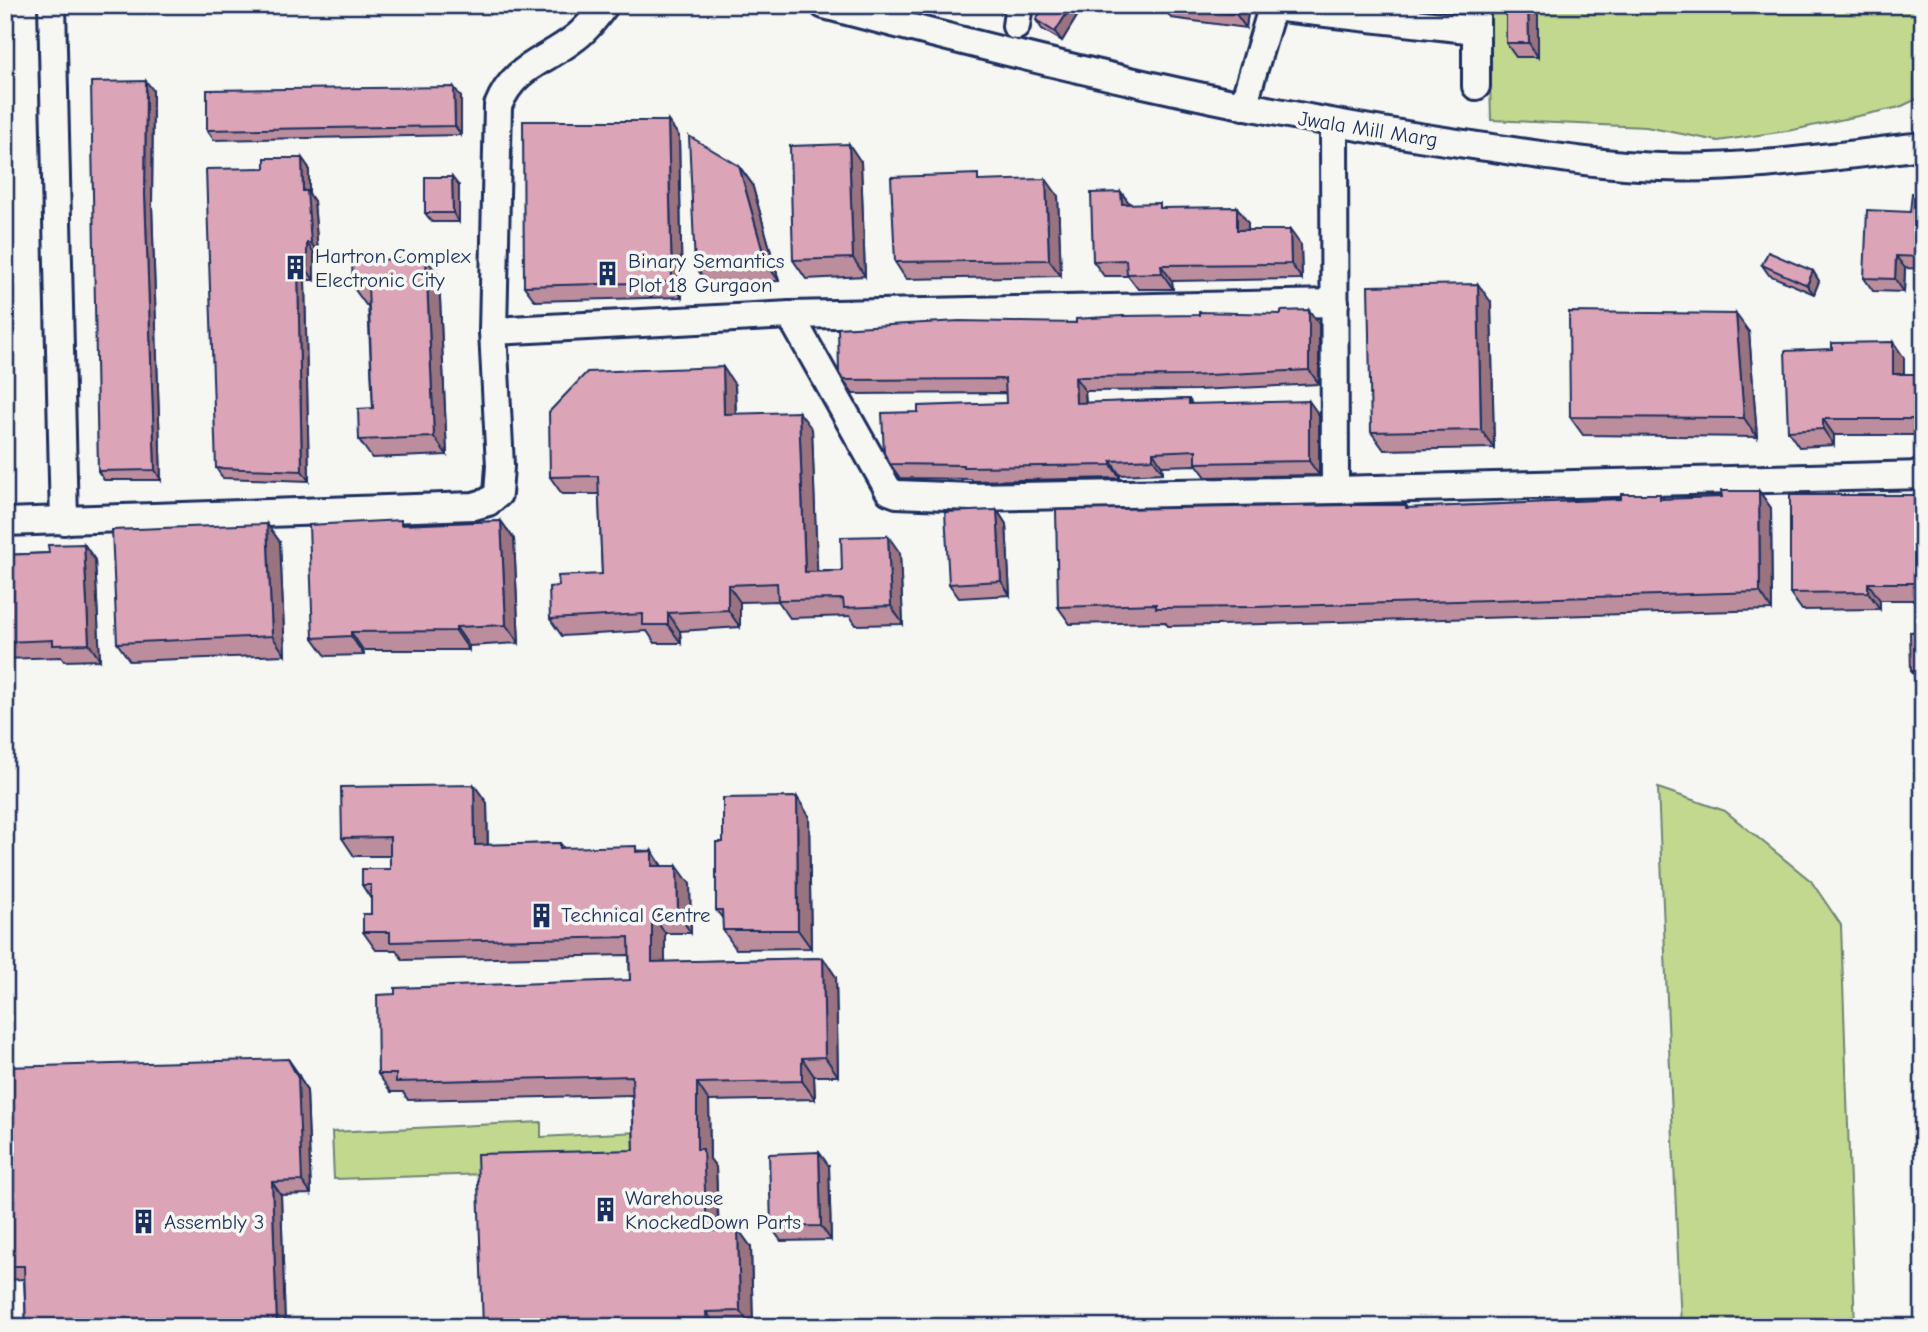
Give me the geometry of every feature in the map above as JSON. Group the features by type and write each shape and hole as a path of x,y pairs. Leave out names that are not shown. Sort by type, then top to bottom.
{"street":[{"path":"52,5 64,521"},
{"path":"5,522 474,506 488,502 498,494 500,481 493,331 498,106 505,89 516,75 577,37 605,5"},
{"name":"Jwala Mill Marg","path":"824,5 1243,106 1334,125 1562,159 1658,167 1800,163 1923,146"},
{"path":"1243,106 1273,6 1476,18 1476,86"},
{"path":"1334,125 1335,490"},
{"path":"493,331 790,315 1335,303"},
{"path":"790,315 889,491 897,494 971,497 1923,475"}],"green space":[{"path":"1488,5 1923,5 1923,96 1900,107 1793,130 1718,141 1646,127 1491,120"},
{"path":"1658,788 1725,811 1811,881 1841,925 1855,1327 1681,1327"},
{"path":"541,1122 541,1137 638,1132 640,1169 334,1179 332,1132"}],"building":[{"path":"1045,5 1072,5 1055,32 1036,20"},
{"path":"1170,5 1237,5 1236,14"},
{"path":"1506,5 1528,5 1529,43 1506,43"},
{"path":"146,81 145,195 155,470 98,471 91,82"},
{"path":"454,87 455,126 207,130 207,90"},
{"path":"523,121 668,121 672,282 524,286"},
{"path":"689,136 739,166 766,263 695,266"},
{"path":"849,144 853,258 793,260 790,146"},
{"path":"265,158 302,158 303,191 307,191 311,243 307,243 307,270 298,270 302,471 216,468 206,169 265,168"},
{"path":"978,174 978,181 1046,179 1049,260 895,262 891,177"},
{"path":"425,177 452,177 453,213 425,213"},
{"path":"1121,192 1122,204 1160,203 1160,208 1237,207 1237,230 1290,230 1291,264 1161,265 1162,273 1127,274 1126,260 1093,261 1091,193"},
{"path":"1912,193 1923,194 1923,257 1896,256 1895,279 1864,278 1867,210 1910,212"},
{"path":"1768,252 1813,271 1807,285 1762,265"},
{"path":"426,258 434,437 359,440 358,409 373,408 368,286 353,287 352,261"},
{"path":"1478,284 1481,430 1371,432 1368,286"},
{"path":"1309,310 1309,370 1188,376 1075,377 1076,403 1189,399 1189,404 1309,401 1309,461 1196,463 1196,450 1153,452 1153,459 1111,461 1111,465 963,467 890,464 884,453 882,413 918,412 918,406 1006,403 1005,379 843,380 839,373 838,328 959,321 1076,323 1076,319 1122,316 1199,315 1199,312 1281,314 1281,311"},
{"path":"1569,312 1736,314 1744,418 1570,417"},
{"path":"1893,342 1893,374 1923,374 1923,419 1823,419 1823,429 1788,431 1785,351 1832,349 1832,343"},
{"path":"723,367 724,414 799,412 805,572 842,571 841,537 888,536 891,606 844,608 843,599 778,600 777,583 728,585 728,610 668,613 668,625 643,625 643,614 550,619 549,587 559,586 558,576 602,574 598,476 550,477 549,412 587,372"},
{"path":"1721,491 1759,491 1760,592 1253,607 1156,608 1156,604 1058,607 1056,510 1348,505 1406,505 1406,508 1621,499 1621,494 1660,494 1660,499 1722,497"},
{"path":"1790,495 1923,495 1923,583 1868,583 1868,592 1790,593"},
{"path":"997,510 1001,581 949,584 945,512"},
{"path":"401,520 401,525 501,521 506,625 456,627 456,631 351,632 351,636 313,638 309,525"},
{"path":"267,524 272,636 117,643 112,530"},
{"path":"84,544 89,644 53,645 53,640 5,642 5,555 49,553 48,545"},
{"path":"1923,631 1923,671 1911,671 1910,632"},
{"path":"474,785 475,845 560,843 560,848 636,846 636,852 652,851 652,866 677,866 678,914 652,915 652,962 823,958 825,1057 802,1058 802,1081 697,1083 697,1149 703,1149 707,1231 738,1229 740,1311 706,1312 707,1327 483,1327 477,1154 634,1150 632,1076 396,1082 396,1074 378,1074 377,995 395,994 395,988 630,980 629,937 390,942 390,932 363,932 363,914 371,914 371,885 362,885 362,869 390,869 390,837 342,838 341,787"},
{"path":"797,797 798,930 723,930 722,910 716,910 716,842 723,842 723,798"},
{"name":"Assembly 3","path":"288,1059 298,1078 302,1181 272,1182 277,1327 26,1327 24,1266 5,1266 5,1067"},
{"path":"819,1152 821,1226 771,1227 769,1154"}],"place":[{"name":"Hartron Complex Electronic City","path":"295,268"},
{"name":"Binary Semantics Plot 18 Gurgaon","path":"608,273"},
{"name":"Technical Centre","path":"541,915"},
{"name":"Warehouse KnockedDown Parts","path":"605,1210"},
{"name":"Assembly 3","path":"144,1222"}]}
